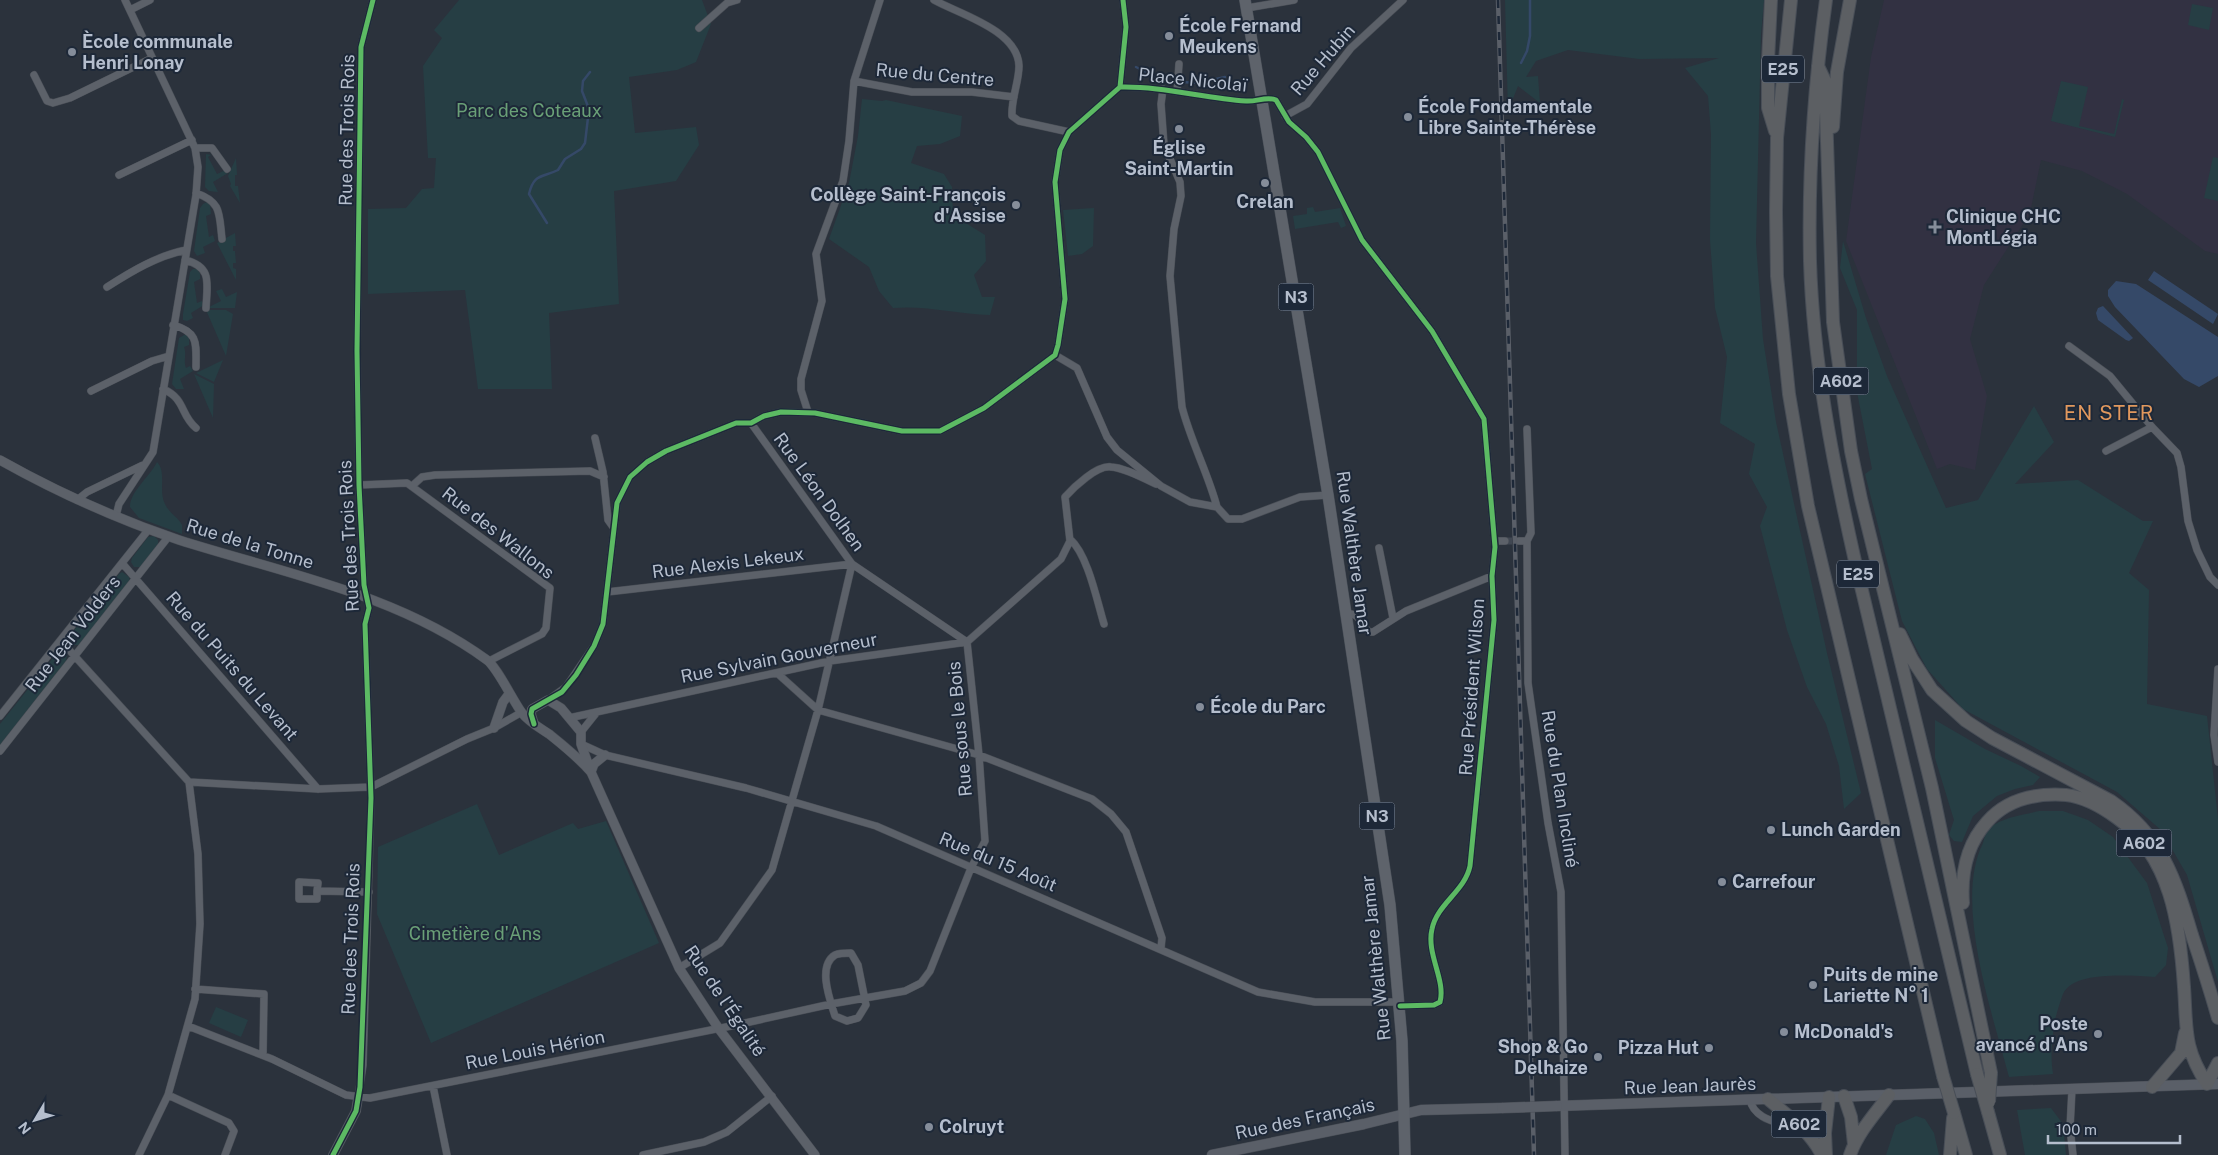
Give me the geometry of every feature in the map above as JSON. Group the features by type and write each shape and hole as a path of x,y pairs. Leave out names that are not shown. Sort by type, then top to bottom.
{"highway":[{"path":"1771,0 1768,108 1777,138"},
{"name":"E25","path":"1791,0 1777,138 1777,276 1782,337 1799,460 1870,774 1943,1076 1966,1155"},
{"name":"E25","path":"1826,0 1817,64 1810,179 1810,253 1819,373 1853,553 1977,1074 2000,1155"},
{"name":"A602","path":"1850,0 1838,72 1828,195 1833,322 1851,451 1877,565 1898,628 1912,659 1932,690 1946,705 1992,738 2111,801 2128,812 2153,839 2175,880 2218,1018"},
{"path":"1817,64 1825,81 1828,195"},
{"path":"1877,565 1932,788 1967,950"},
{"name":"A602","path":"1988,1112 1991,1073 1967,950 1962,893 1963,876 1971,844 1978,833 1999,811 2024,799 2038,795 2056,794 2084,799 2102,807 2130,826 2152,855 2165,879 2172,900 2180,944 2185,1030 2194,1064 2213,1084"},
{"name":"A602","path":"2152,1087 2181,1053 2185,1030"},
{"path":"2213,1084 2218,1063"},
{"name":"A602","path":"1852,1150 1889,1095"},
{"name":"A602","path":"1844,1096 1851,1117 1852,1150"},
{"name":"A602","path":"1826,1155 1825,1133 1830,1097"},
{"name":"A602","path":"1768,1100 1804,1128 1822,1155"},
{"path":"1950,1155 1954,1113"}],"main road":[{"name":"Rue Walthère Jamar","path":"1246,4 1328,495 1390,905 1399,1004 1405,1114"},
{"name":"Rue Jean Jaurès","path":"1405,1114 1422,1110 1844,1096 1976,1094 2213,1084"},
{"name":"Rue des Français","path":"1212,1155 1405,1114"},
{"name":"N3","path":"1405,1114 1406,1155"}],"street":[{"path":"116,516 119,504 153,452 196,193 198,166 192,140 125,0"},
{"path":"130,10 150,0"},
{"name":"Rue des Trois Rois","path":"333,1155 356,1111 363,1065 369,892 371,787 365,624 368,608 365,596 359,485 357,351 361,46 373,0"},
{"path":"699,28 727,3 737,0"},
{"path":"808,412 801,390 801,379 822,301 816,254 843,181 849,141 854,81 880,0"},
{"path":"189,782 318,789 371,787 466,739 494,728 562,692 576,675 594,646 603,624 617,503 630,477 647,462 666,451 736,423 751,423 764,416 781,412 808,412 902,431 940,431 984,408 1055,355 1065,299 1056,182 1060,150 1069,132 1019,121 1012,116 1019,64 1015,50 983,23 934,0"},
{"name":"Place Nicolaï","path":"1069,132 1120,87 1126,27 1123,0"},
{"path":"1246,4 1294,0"},
{"name":"Rue Hubin","path":"1285,116 1308,104 1351,48 1403,0"},
{"path":"34,75 47,101 53,104 70,98 152,58"},
{"path":"1177,92 1179,64"},
{"name":"Rue du Centre","path":"854,81 912,92 972,92 1014,98"},
{"name":"Place Nicolaï","path":"1120,87 1163,89 1246,101 1262,100"},
{"path":"1163,89 1161,104 1164,145 1180,182 1181,196 1174,229 1170,276 1182,408 1187,428 1211,486 1217,508 1228,519 1242,519 1300,497 1328,495"},
{"name":"Rue Président Wilson","path":"1262,100 1276,100 1285,116 1318,152 1362,240 1432,331 1484,419 1495,542 1492,576 1493,629 1470,866 1466,878 1434,920 1430,935 1431,953 1442,994 1440,1002 1434,1005 1399,1004"},
{"path":"119,176 192,140"},
{"path":"195,148 212,148 227,168"},
{"path":"196,193 212,200 216,205 222,239"},
{"path":"106,286 171,253 186,250"},
{"path":"184,260 199,265 206,275 206,308"},
{"path":"173,325 184,328 193,336 196,343 196,367"},
{"path":"2069,346 2110,376 2176,453 2181,467 2188,521 2197,550 2210,577 2218,585"},
{"path":"1055,355 1077,368 1107,437 1117,450 1161,486"},
{"path":"91,392 152,361 169,356"},
{"path":"163,389 178,398 191,424 196,428"},
{"name":"Rue Léon Dolhen","path":"751,423 852,564 967,642"},
{"path":"2106,450 2152,427"},
{"name":"Rue du Plan Incliné","path":"1527,429 1531,533 1523,541 1528,683 1548,824 1561,892 1560,1106 1565,1155"},
{"path":"595,438 604,477 608,520 613,527"},
{"name":"Rue de la Tonne","path":"0,460 78,500 149,529 365,596 453,638 489,661 522,712"},
{"path":"78,500 87,492 145,463"},
{"path":"1104,624 1084,562 1075,544 1070,539 1066,497 1073,487 1092,474 1109,466 1122,469 1161,486 1190,502 1217,508"},
{"path":"359,485 407,483 412,486 422,477 444,475 590,471 604,477"},
{"name":"Rue des Wallons","path":"412,486 550,588 546,628 542,634 489,661"},
{"name":"Rue Jean Volders","path":"0,716 149,529"},
{"name":"Rue Jean Volders","path":"0,751 169,536"},
{"name":"Rue sous le Bois","path":"864,998 905,991 921,983 930,971 971,868 985,841 979,754 967,642 1061,559 1067,550 1070,539"},
{"path":"1495,542 1505,541"},
{"path":"1379,548 1393,618"},
{"name":"Rue du Puits du Levant","path":"122,563 137,578 318,789"},
{"path":"679,968 720,944 772,870 818,710 852,564"},
{"name":"Rue Alexis Lekeux","path":"607,592 852,564"},
{"path":"1345,613 1354,614 1359,617 1369,632 1373,632 1393,618 1492,576"},
{"path":"61,641 189,782 198,854 200,924 195,989 188,1026 168,1095 140,1155"},
{"name":"Rue Sylvain Gouverneur","path":"569,718 830,661 967,642"},
{"path":"2218,669 2214,735 2218,762"},
{"path":"777,673 818,710 979,754 1092,799 1111,814 1130,840 1162,938 1160,948"},
{"path":"561,708 562,692"},
{"path":"494,728 503,702 509,694"},
{"path":"548,700 561,708 581,732"},
{"path":"534,724 531,714 532,709 536,706"},
{"name":"Rue de l'Égalité","path":"522,712 534,724 571,751 590,772"},
{"path":"571,751 576,750 581,744 581,732 598,712"},
{"name":"Rue du 15 Août","path":"581,744 605,755 792,800 876,826 1258,992 1315,1002 1399,1004"},
{"name":"Rue de l'Égalité","path":"581,744 590,772 679,968 719,1028 815,1155"},
{"path":"590,772 594,764 605,755"},
{"path":"318,891 369,892"},
{"path":"851,953 858,964 866,1005 858,1018 847,1021 835,1016 831,1004 826,974 828,962 836,954 851,953"},
{"path":"195,989 264,994 263,1055"},
{"name":"Rue Louis Hérion","path":"358,1098 380,1098 864,998"},
{"path":"188,1026 263,1055 346,1095 358,1098"},
{"path":"433,1086 447,1155"},
{"path":"2072,1089 2070,1128 2073,1155"},
{"path":"168,1095 229,1123 234,1131 225,1155"},
{"path":"642,1155 704,1142 727,1132 772,1096"},
{"path":"1750,1100 1755,1111 1762,1117 1793,1128"}],"shaded area":[{"name":"Clinique CHC MontLégia","path":"1884,0 2218,0 2218,254 2205,251 2127,194 2082,171 2041,160 2030,213 1984,285 1970,339 1987,396 1975,470 1950,464 1937,469 1846,241 1871,57"}],"green space":[{"name":"Parc des Coteaux","path":"459,0 702,0 711,24 696,62 677,70 629,77 635,133 696,127 699,145 676,181 614,191 619,304 549,313 552,389 478,389 465,290 368,294 368,209 406,208 422,189 434,188 436,158 428,158 423,66 442,38 434,30"},
{"path":"1505,0 1764,0 1761,35 1756,243 1763,339 1776,422 1827,653 1861,793 1844,809 1839,766 1826,724 1807,687 1787,630 1760,526 1767,507 1749,474 1755,444 1720,423 1727,357 1715,308 1710,240 1711,134 1708,96 1685,68 1719,58 1639,59 1568,50 1536,61 1526,77 1538,76 1540,103 1518,86 1508,111"},
{"path":"2192,4 2213,8 2209,30 2188,25"},
{"path":"2061,81 2088,87 2079,126 2114,134 2122,99 2124,100 2115,137 2051,121"},
{"path":"862,99 886,100 962,116 960,136 940,144 917,146 911,163 944,174 952,187 953,215 985,235 986,261 974,275 982,297 995,297 990,315 905,307 893,308 879,291 869,267 829,239 849,183 858,136"},
{"path":"206,154 211,155 208,157 217,174 230,168 228,173 213,182 218,192 209,191 205,187"},
{"path":"2213,157 2218,158 2218,201 2204,198"},
{"path":"236,158 237,175 235,175 235,186 238,186 240,203 230,186 228,176"},
{"path":"207,202 210,205 211,214 206,216 209,237 213,235 215,241 203,247 205,253 197,256 194,251 200,208"},
{"path":"1313,207 1315,212 1340,208 1346,226 1341,228 1338,222 1295,229 1293,216 1307,214 1307,208"},
{"path":"1094,208 1093,246 1082,254 1068,256 1063,210"},
{"path":"235,233 236,246 233,246 233,251 235,251 236,263 233,263 233,268 236,269 236,280 217,243"},
{"path":"1843,241 1866,318 1887,376 1946,508 1978,500 2034,406 2054,442 2015,484 2078,480 2143,521 2153,521 2129,573 2149,590 2147,704 2207,716 2218,819 2218,982 2187,875 2161,830 2117,792 1963,709 1927,669 1902,621 1865,474 1872,469 1857,392 1857,310 1840,268"},
{"path":"193,269 197,269 200,273 200,279 194,282 197,303 202,301 204,305 191,313 193,318 187,321 183,320 183,314 190,272"},
{"path":"222,289 226,297 237,292 235,308 207,308 221,301 216,291"},
{"path":"206,310 226,310 233,314 226,356"},
{"path":"186,334 189,338 189,345 184,347 185,365 186,368 190,366 193,371 180,379 184,389 176,389 172,384 179,338"},
{"path":"223,360 214,382 196,373"},
{"path":"194,374 214,384 213,418"},
{"path":"157,462 162,476 163,499 182,525 182,534 139,518 130,507 133,495"},
{"path":"154,536 158,540 158,544 141,567 134,567 131,562 132,558 148,537"},
{"path":"122,572 129,577 130,581 80,645 71,645 68,639 70,635"},
{"path":"60,651 67,655 66,661 0,745 0,724"},
{"path":"1935,720 1985,749 2040,777 2033,785 1997,796 1973,816 1962,842 1954,841 1949,835 1954,820 1935,758"},
{"name":"Cimetière d'Ans","path":"477,804 499,855 573,823 578,829 606,821 659,943 431,1043 377,914 378,847"},
{"path":"2039,811 2063,811 2088,820 2113,837 2147,883 2168,948 2166,965 2155,977 2105,976 2079,981 2069,986 2063,994 2055,1020 2052,1047 2053,1074 2009,1077 1979,959 1972,896 1975,867 1989,829 2006,819"},
{"path":"216,1007 248,1020 241,1037 209,1023"},
{"path":"2051,1108 2063,1124 2066,1155 2025,1155 2017,1110"},
{"path":"1916,1116 1925,1119 1934,1133 1939,1155 1886,1155 1896,1125"}],"water":[{"path":"2154,271 2218,314 2213,324 2148,280"},
{"path":"2116,281 2136,284 2218,337 2218,376 2199,387 2184,379 2115,307 2108,296 2108,290"},
{"path":"2103,306 2133,338 2129,341 2126,340 2098,320 2096,313 2098,308"}],"waterway":[{"path":"1521,63 1527,51 1530,36 1530,0"},
{"path":"1136,67 1171,82"},
{"path":"547,223 529,194 536,179 558,170 565,159 581,149 585,143 589,109 582,91 583,81 590,72"},
{"path":"1181,82 1199,83 1225,77"}],"tunnel":[{"path":"1505,541 1519,541"}],"railway":[{"path":"1498,0 1534,1155"}],"cycle path":[{"path":"333,1155 356,1111 360,1087 371,798 365,624 369,608 364,585 359,485 357,351 361,47 373,0"},
{"path":"534,724 531,714 532,709 562,692 576,675 594,646 603,624 617,503 630,477 647,462 666,451 736,423 751,423 764,416 781,412 815,413 902,431 940,431 984,408 1055,355 1065,299 1055,182 1060,150 1069,132 1120,87 1126,27 1123,0"},
{"path":"1120,87 1151,88 1246,101 1276,100 1289,122 1306,137 1318,152 1362,240 1432,331 1484,419 1495,547 1492,576 1494,620 1470,866 1463,883 1439,912 1432,929 1432,948 1440,985 1440,1002 1434,1005 1400,1006"}],"place":[{"name":"École Fernand Meukens","path":"1169,36"},
{"name":"Ècole communale Henri Lonay","path":"72,52"},
{"name":"École Fondamentale Libre Sainte-Thérèse","path":"1408,117"},
{"name":"Église Saint-Martin","path":"1179,129"},
{"name":"Crelan","path":"1265,183"},
{"name":"Collège Saint-François d'Assise","path":"1016,205"},
{"name":"Clinique CHC MontLégia","path":"1935,227"},
{"name":"École du Parc","path":"1200,707"},
{"name":"Lunch Garden","path":"1771,830"},
{"name":"Carrefour","path":"1722,882"},
{"name":"Puits de mine Lariette N° 1","path":"1813,985"},
{"name":"McDonald's","path":"1784,1032"},
{"name":"Poste avancé d'Ans","path":"2098,1034"},
{"name":"Pizza Hut","path":"1709,1048"},
{"name":"Shop & Go Delhaize","path":"1598,1057"},
{"name":"Colruyt","path":"929,1127"}],"district":[{"name":"EN STER","path":"2109,413"}]}
